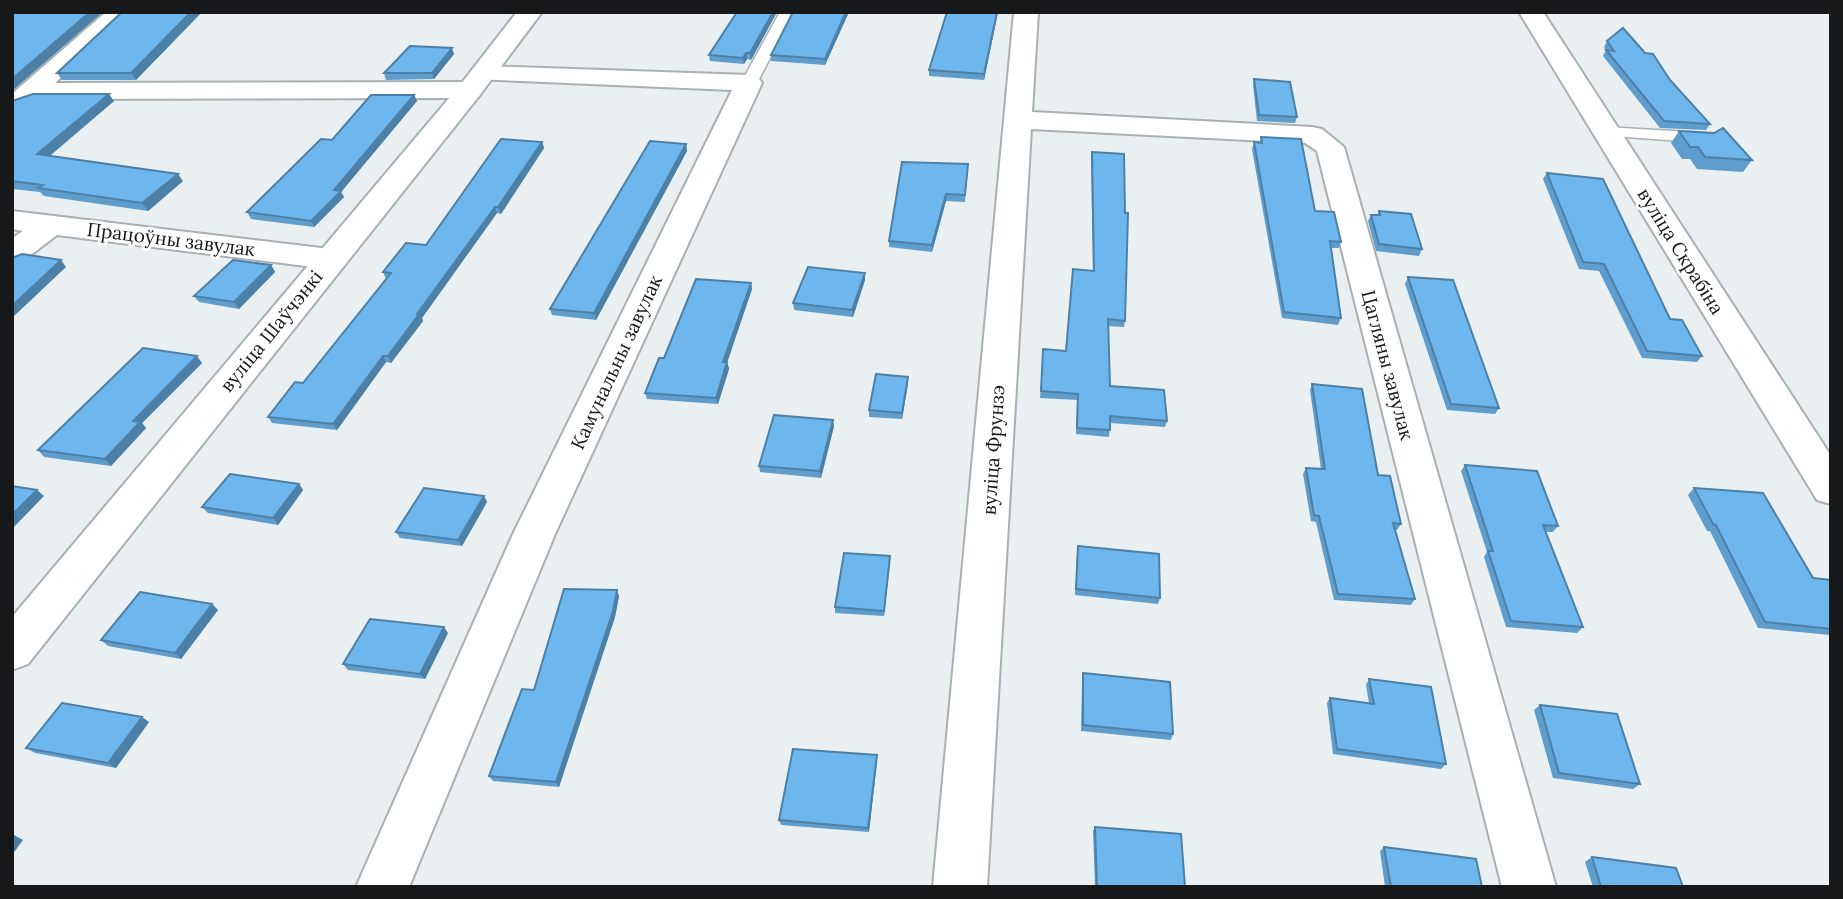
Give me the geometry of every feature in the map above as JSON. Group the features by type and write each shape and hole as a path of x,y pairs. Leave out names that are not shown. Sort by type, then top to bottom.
{"street":[{"path":"22,99 120,12"},
{"name":"вуліца Шаўчэнкі","path":"12,650 477,82 530,12"},
{"name":"вуліца Фрунзэ","path":"960,887 1026,12"},
{"name":"вуліца Скрабіна","path":"1531,12 1831,489"},
{"path":"22,99 477,82 749,83"},
{"name":"Камунальны завулак","path":"382,887 534,534 749,83"},
{"name":"Цагляны завулак","path":"1018,120 1312,135 1329,148 1529,887"},
{"name":"Працоўны завулак","path":"12,220 330,259"},
{"path":"12,254 50,225"}],"lane":[{"path":"749,83 787,12"},
{"path":"1606,132 1706,138"}],"building":[{"path":"12,12 90,12 12,79"},
{"path":"122,12 191,12 131,73 57,73"},
{"path":"737,12 773,12 750,53 746,53 743,58 709,55"},
{"path":"793,12 846,12 825,59 771,55"},
{"path":"947,12 997,12 984,74 929,70"},
{"path":"1623,28 1645,53 1653,54 1670,80 1710,124 1664,121 1606,50 1614,51 1607,41"},
{"path":"410,46 452,48 432,73 384,73"},
{"path":"1254,79 1290,82 1297,117 1259,115"},
{"path":"33,94 109,94 37,154 178,174 142,203 38,188 43,185 12,181 12,101"},
{"path":"371,95 414,95 334,190 341,191 311,221 247,212 321,139 332,140"},
{"path":"1723,128 1752,160 1705,157 1698,147 1690,147 1679,131 1714,133"},
{"path":"1261,137 1301,139 1315,211 1334,212 1341,242 1330,241 1341,318 1284,312 1254,142 1262,143"},
{"path":"501,139 542,142 498,207 495,207 388,356 383,356 333,424 268,417 295,382 303,383 391,273 383,272 406,243 426,245"},
{"path":"650,141 686,144 594,313 550,309"},
{"path":"1092,152 1124,154 1125,213 1128,213 1125,321 1108,319 1110,386 1164,390 1167,421 1110,416 1110,430 1077,428 1078,394 1041,391 1043,349 1066,351 1073,269 1094,271"},
{"path":"902,162 968,164 965,195 946,194 932,245 889,241"},
{"path":"1547,173 1603,179 1670,319 1682,320 1702,356 1647,351 1604,264 1583,262"},
{"path":"1379,211 1411,214 1422,249 1379,244 1371,215 1380,215"},
{"path":"22,254 61,260 12,306 12,258"},
{"path":"233,260 271,265 234,302 194,296"},
{"path":"808,267 865,273 852,310 793,303"},
{"path":"1408,277 1453,280 1499,408 1451,404"},
{"path":"696,279 751,283 723,362 727,362 716,398 645,393 659,358 664,358"},
{"path":"143,348 197,356 133,421 140,422 105,459 38,450"},
{"path":"876,374 908,377 902,413 869,410"},
{"path":"1312,384 1362,389 1378,475 1390,476 1401,524 1393,523 1415,599 1338,594 1319,516 1314,515 1306,468 1325,469"},
{"path":"774,415 833,420 820,471 759,466"},
{"path":"1465,465 1537,471 1558,526 1543,525 1583,627 1511,621 1488,551 1493,551"},
{"path":"230,474 299,484 273,518 202,507"},
{"path":"12,486 37,490 12,515"},
{"path":"424,488 484,496 458,540 396,532"},
{"path":"1694,488 1763,493 1813,578 1831,580 1831,629 1765,622 1716,525"},
{"path":"1078,546 1159,554 1160,598 1076,589"},
{"path":"844,553 890,556 884,611 835,607"},
{"path":"564,589 617,590 613,611 556,782 489,776 522,689 534,690"},
{"path":"140,592 212,604 175,653 101,640"},
{"path":"370,619 444,627 420,674 343,664"},
{"path":"1083,673 1170,682 1173,734 1083,725"},
{"path":"1369,679 1431,687 1446,764 1337,749 1330,698 1374,704"},
{"path":"62,703 142,717 108,763 26,748"},
{"path":"1540,705 1617,714 1640,784 1559,773"},
{"path":"793,749 877,755 868,828 779,820"},
{"path":"1095,827 1181,834 1185,887 1097,887"},
{"path":"1384,847 1476,859 1482,887 1391,887"},
{"path":"1592,857 1676,868 1683,887 1601,887"}]}
